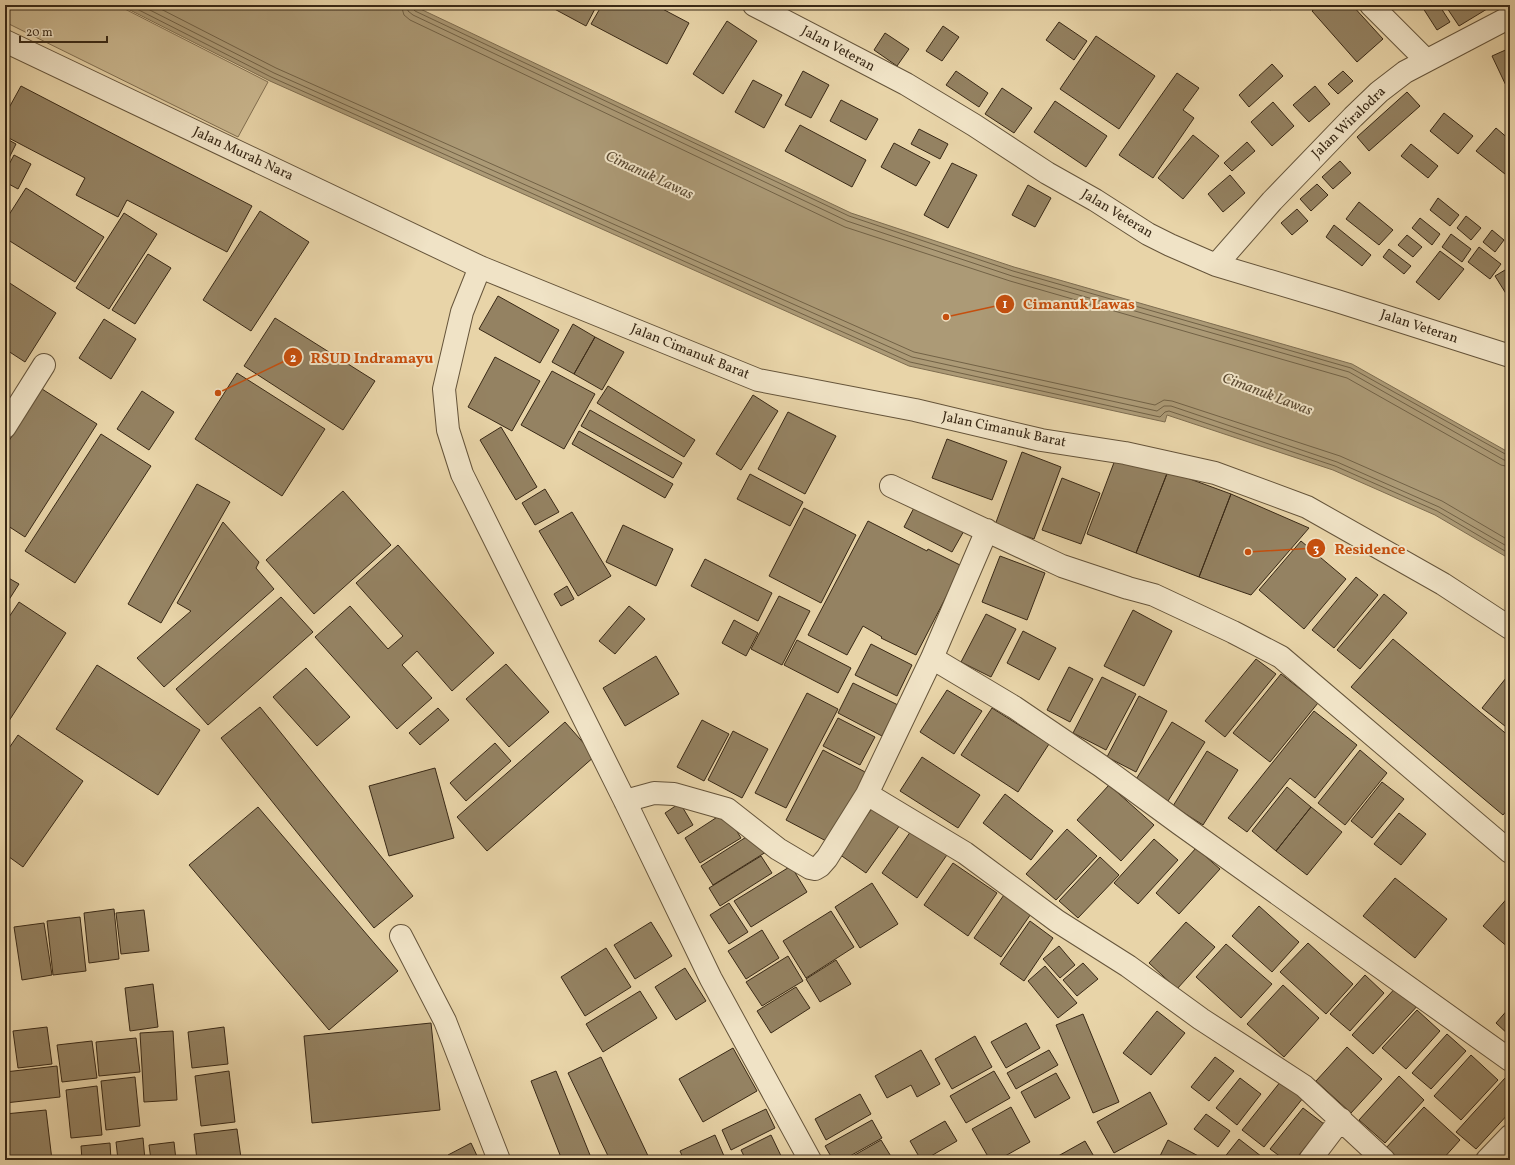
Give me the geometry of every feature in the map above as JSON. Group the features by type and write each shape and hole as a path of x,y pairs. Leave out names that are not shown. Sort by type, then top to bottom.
{"street":[{"name":"Jalan Veteran","path":"754,5 906,84 974,125 1047,173 1095,200 1148,234 1216,265 1337,300 1510,356"},
{"path":"1371,5 1426,60"},
{"name":"Jalan Wiralodra","path":"1216,265 1272,201 1353,116 1379,92 1405,72 1510,17"},
{"name":"Jalan Murah Nara","path":"5,41 480,266"},
{"path":"480,266 462,312 444,389 448,430 462,474 625,801 711,979 810,1160"},
{"name":"Jalan Cimanuk Barat","path":"480,266 758,380 915,410 1042,440 1125,453 1215,473 1307,507 1443,584 1510,628"},
{"path":"5,428 44,365"},
{"path":"891,486 1062,566 1154,595 1233,632 1281,657 1510,852"},
{"path":"625,801 654,793 674,794 727,809 778,850 810,868 815,869 820,866 827,858 867,794 932,658 987,530"},
{"path":"932,658 1014,707 1101,766 1510,1060"},
{"path":"867,794 965,853 1057,921 1128,966 1201,1019 1304,1086 1384,1160"},
{"path":"401,936 445,1021 499,1160"},
{"path":"1310,1160 1341,1119"},
{"path":"1487,1160 1510,1136"}],"shaded area":[{"path":"5,5 117,5 268,82 238,137 5,22"}],"water":[{"path":"120,5 412,5 851,213 1014,267 1352,364 1510,453 1510,559 1435,515 1333,470 1167,415 1165,422 909,366 270,81"}],"building":[{"path":"547,5 597,5 586,26"},
{"path":"602,5 655,5 689,23 667,64 591,24"},
{"path":"1266,5 1277,5 1270,10"},
{"path":"1319,5 1352,5 1383,39 1357,62 1312,11"},
{"path":"1421,5 1439,5 1450,22 1437,30"},
{"path":"1445,5 1485,5 1487,9 1459,26"},
{"path":"727,21 757,41 723,94 693,74"},
{"path":"1059,22 1087,41 1074,60 1046,40"},
{"path":"943,26 959,37 942,61 926,51"},
{"path":"885,33 909,49 897,66 874,50"},
{"path":"1096,36 1155,76 1119,129 1060,89"},
{"path":"1510,48 1510,94 1492,56"},
{"path":"1272,64 1283,76 1249,107 1239,95"},
{"path":"803,71 829,85 811,118 785,105"},
{"path":"956,71 988,93 979,107 946,85"},
{"path":"1343,71 1353,81 1338,94 1328,84"},
{"path":"1177,73 1199,88 1183,110 1194,118 1153,178 1119,155"},
{"path":"753,80 782,95 764,128 735,112"},
{"path":"21,86 252,206 227,252 127,200 118,217 76,195 85,178 5,136 5,115"},
{"path":"1315,86 1330,104 1309,122 1293,105"},
{"path":"1002,88 1032,108 1014,133 985,114"},
{"path":"1407,92 1420,106 1369,151 1357,137"},
{"path":"841,100 878,119 866,140 830,121"},
{"path":"1055,101 1107,136 1086,167 1034,132"},
{"path":"1273,102 1294,126 1272,146 1251,122"},
{"path":"1444,113 1473,136 1458,154 1430,131"},
{"path":"800,125 866,160 852,187 785,151"},
{"path":"1496,128 1510,140 1510,178 1476,151"},
{"path":"919,129 948,144 940,159 911,144"},
{"path":"1193,135 1219,156 1183,199 1158,178"},
{"path":"5,138 16,144 5,166"},
{"path":"1247,142 1255,151 1232,171 1224,163"},
{"path":"894,143 930,162 916,186 881,167"},
{"path":"1411,144 1438,166 1428,178 1401,156"},
{"path":"14,155 31,164 18,189 5,182 5,172"},
{"path":"1340,161 1351,173 1333,189 1322,177"},
{"path":"952,163 977,175 948,228 924,215"},
{"path":"1230,175 1245,193 1223,212 1208,194"},
{"path":"1317,184 1328,195 1311,211 1300,199"},
{"path":"1028,185 1051,198 1035,227 1012,215"},
{"path":"26,188 104,237 75,282 5,238 5,221"},
{"path":"1438,198 1459,215 1450,226 1430,210"},
{"path":"1359,202 1393,230 1379,245 1346,219"},
{"path":"1297,209 1308,221 1292,235 1281,223"},
{"path":"260,211 309,242 251,331 203,300"},
{"path":"124,213 157,234 109,309 76,288"},
{"path":"1466,216 1481,228 1471,240 1457,228"},
{"path":"1420,218 1440,234 1432,245 1412,228"},
{"path":"1334,225 1371,255 1362,266 1326,237"},
{"path":"1492,230 1504,240 1495,252 1483,242"},
{"path":"1451,234 1471,249 1462,262 1442,247"},
{"path":"1407,235 1422,247 1413,257 1398,245"},
{"path":"1479,247 1501,264 1490,279 1468,262"},
{"path":"1389,249 1411,266 1404,274 1383,257"},
{"path":"1440,251 1464,269 1439,300 1416,282"},
{"path":"148,254 171,268 135,324 112,310"},
{"path":"1510,267 1510,300 1495,276"},
{"path":"5,280 56,313 25,362 5,349"},
{"path":"498,296 559,330 540,363 479,329"},
{"path":"275,318 375,381 343,430 244,366"},
{"path":"104,319 136,339 111,379 79,358"},
{"path":"573,324 595,337 574,374 552,362"},
{"path":"595,337 624,352 602,390 574,374"},
{"path":"495,357 540,381 512,431 468,407"},
{"path":"552,371 595,394 564,449 521,425"},
{"path":"237,373 325,429 282,496 195,439"},
{"path":"608,386 695,440 684,457 597,403"},
{"path":"42,389 97,424 25,537 5,524 5,447"},
{"path":"142,391 174,412 149,450 117,429"},
{"path":"753,395 778,411 741,470 716,454"},
{"path":"590,410 682,463 673,478 581,426"},
{"path":"788,412 836,436 805,494 758,469"},
{"path":"501,427 537,487 516,500 480,440"},
{"path":"579,431 673,484 665,498 572,444"},
{"path":"101,434 151,466 75,583 25,551"},
{"path":"947,439 1007,461 992,500 932,478"},
{"path":"1022,452 1061,467 1034,539 995,525"},
{"path":"1118,452 1168,471 1136,553 1087,534"},
{"path":"1168,471 1231,494 1199,577 1136,553"},
{"path":"750,474 803,502 790,526 737,499"},
{"path":"1062,478 1100,493 1081,544 1042,530"},
{"path":"197,484 230,502 161,623 128,604"},
{"path":"545,489 559,512 535,525 522,503"},
{"path":"343,491 391,545 314,614 266,560"},
{"path":"1231,494 1309,528 1251,595 1199,577"},
{"path":"916,504 965,529 952,552 904,527"},
{"path":"804,508 856,535 821,603 769,576"},
{"path":"572,512 611,576 578,596 539,531"},
{"path":"868,521 927,551 928,549 962,566 916,655 881,638 882,637 863,626 847,655 808,635"},
{"path":"223,522 259,562 256,568 274,589 164,687 137,658 191,611 177,603"},
{"path":"623,525 673,549 656,586 606,562"},
{"path":"1301,541 1346,579 1304,629 1259,590"},
{"path":"398,545 494,653 452,691 417,651 402,665 432,698 397,729 315,637 350,606 388,649 403,636 356,583"},
{"path":"1000,556 1045,573 1027,620 982,602"},
{"path":"705,559 772,593 758,621 691,586"},
{"path":"5,576 19,584 5,606"},
{"path":"1356,577 1378,595 1334,648 1312,630"},
{"path":"567,586 574,599 561,606 554,594"},
{"path":"1384,594 1407,613 1360,669 1337,650"},
{"path":"779,596 810,611 782,665 751,649"},
{"path":"281,597 313,632 208,725 176,689"},
{"path":"19,602 66,633 5,727 5,623"},
{"path":"629,606 645,619 615,654 599,641"},
{"path":"1133,610 1172,631 1144,686 1104,666"},
{"path":"986,614 1016,629 991,677 961,662"},
{"path":"734,620 758,633 746,656 722,643"},
{"path":"1023,631 1056,648 1039,680 1007,663"},
{"path":"1393,639 1510,737 1510,807 1503,815 1351,687"},
{"path":"797,640 851,668 838,693 784,665"},
{"path":"871,644 912,665 897,696 855,675"},
{"path":"656,656 679,694 625,726 603,688"},
{"path":"1256,659 1276,674 1225,737 1205,721"},
{"path":"506,664 549,712 509,747 466,699"},
{"path":"97,665 200,730 158,795 56,729"},
{"path":"1069,667 1093,679 1070,722 1047,710"},
{"path":"306,668 350,717 317,746 273,697"},
{"path":"1510,673 1510,730 1482,708"},
{"path":"1281,674 1318,703 1270,762 1233,733"},
{"path":"1102,677 1136,694 1106,750 1073,733"},
{"path":"853,683 898,705 882,736 838,713"},
{"path":"947,690 982,711 954,754 920,732"},
{"path":"807,693 838,709 786,808 755,793"},
{"path":"1139,696 1167,711 1136,772 1107,757"},
{"path":"260,707 413,896 374,928 221,738"},
{"path":"438,708 449,720 420,745 409,733"},
{"path":"992,708 1049,744 1018,792 961,755"},
{"path":"1314,711 1357,745 1315,798 1290,778 1247,832 1228,818"},
{"path":"838,718 875,737 860,765 823,746"},
{"path":"702,720 729,734 704,781 677,767"},
{"path":"565,722 595,756 487,851 457,817"},
{"path":"1172,722 1205,742 1168,801 1135,781"},
{"path":"733,731 768,749 742,798 708,780"},
{"path":"18,735 83,781 23,867 5,854 5,754"},
{"path":"495,743 511,761 466,801 450,783"},
{"path":"823,750 867,773 830,843 786,820"},
{"path":"1360,750 1387,773 1345,825 1318,803"},
{"path":"1207,751 1238,770 1203,825 1173,806"},
{"path":"922,757 980,795 958,828 900,791"},
{"path":"435,768 454,838 389,856 369,786"},
{"path":"1382,782 1404,799 1372,838 1351,821"},
{"path":"1109,785 1154,825 1121,861 1077,820"},
{"path":"1287,787 1311,807 1276,851 1252,831"},
{"path":"1005,794 1053,831 1031,860 983,823"},
{"path":"680,803 693,825 678,834 665,813"},
{"path":"258,807 398,971 329,1030 189,865"},
{"path":"873,807 900,825 866,873 839,854"},
{"path":"1311,807 1342,832 1307,875 1276,851"},
{"path":"725,812 741,838 700,863 685,838"},
{"path":"1399,813 1426,834 1401,865 1374,844"},
{"path":"913,828 949,852 917,898 882,873"},
{"path":"1067,829 1097,856 1056,900 1026,874"},
{"path":"754,832 766,852 713,885 701,866"},
{"path":"1154,839 1178,860 1138,904 1114,883"},
{"path":"1196,848 1220,869 1179,914 1156,893"},
{"path":"761,856 772,873 720,906 709,888"},
{"path":"1100,857 1119,875 1078,918 1059,901"},
{"path":"953,863 997,893 968,936 924,905"},
{"path":"791,866 807,892 751,927 734,901"},
{"path":"1395,878 1447,919 1415,958 1363,916"},
{"path":"872,883 898,924 860,948 835,907"},
{"path":"1006,892 1033,911 1001,957 974,938"},
{"path":"1510,895 1510,946 1509,948 1483,926"},
{"path":"729,903 748,932 729,944 710,915"},
{"path":"1259,906 1299,942 1272,972 1232,936"},
{"path":"114,909 119,959 89,963 84,913"},
{"path":"144,910 149,951 121,954 116,913"},
{"path":"831,911 854,947 806,978 783,941"},
{"path":"80,917 86,971 53,975 47,921"},
{"path":"1030,921 1053,938 1024,981 1000,964"},
{"path":"651,922 672,956 635,979 614,945"},
{"path":"1186,922 1215,947 1177,989 1149,963"},
{"path":"44,923 52,975 22,980 14,927"},
{"path":"762,930 779,958 746,979 728,951"},
{"path":"1308,943 1353,984 1326,1014 1280,972"},
{"path":"1226,944 1272,984 1241,1018 1196,977"},
{"path":"1059,946 1075,965 1060,978 1043,959"},
{"path":"606,948 631,987 585,1016 561,977"},
{"path":"788,956 803,981 762,1006 746,982"},
{"path":"836,960 851,984 820,1002 806,979"},
{"path":"1083,963 1098,979 1077,996 1063,980"},
{"path":"1045,966 1077,1003 1058,1018 1028,981"},
{"path":"685,968 706,1001 676,1020 655,987"},
{"path":"1365,975 1384,993 1350,1031 1330,1014"},
{"path":"1400,983 1421,1002 1373,1054 1352,1035"},
{"path":"153,984 158,1027 130,1031 125,988"},
{"path":"1283,985 1319,1018 1284,1057 1247,1024"},
{"path":"796,987 810,1008 771,1033 757,1011"},
{"path":"640,991 657,1018 603,1052 586,1024"},
{"path":"1510,1007 1510,1036 1496,1023"},
{"path":"1417,1010 1440,1031 1406,1069 1382,1048"},
{"path":"1157,1011 1185,1033 1151,1075 1123,1053"},
{"path":"1083,1014 1119,1102 1093,1113 1056,1025"},
{"path":"431,1023 440,1110 312,1123 304,1036"},
{"path":"1026,1023 1040,1048 1006,1068 991,1042"},
{"path":"47,1027 52,1064 18,1068 13,1031"},
{"path":"224,1027 228,1064 192,1068 188,1032"},
{"path":"173,1031 177,1100 144,1102 140,1033"},
{"path":"1447,1034 1466,1051 1431,1089 1412,1073"},
{"path":"975,1036 992,1067 952,1089 935,1059"},
{"path":"136,1038 140,1072 99,1076 96,1042"},
{"path":"92,1041 97,1078 62,1082 57,1045"},
{"path":"1347,1047 1382,1079 1351,1113 1316,1081"},
{"path":"733,1048 757,1091 703,1122 679,1079"},
{"path":"921,1050 940,1084 917,1097 911,1085 887,1098 875,1076"},
{"path":"1049,1050 1058,1065 1016,1089 1007,1073"},
{"path":"1471,1055 1498,1080 1461,1120 1434,1096"},
{"path":"601,1057 650,1160 610,1160 568,1073"},
{"path":"1215,1057 1234,1071 1209,1101 1191,1087"},
{"path":"57,1066 60,1097 5,1103 5,1072"},
{"path":"229,1071 235,1122 201,1126 195,1076"},
{"path":"556,1071 592,1160 562,1160 531,1081"},
{"path":"994,1071 1010,1098 966,1123 950,1096"},
{"path":"1056,1073 1070,1098 1035,1118 1021,1092"},
{"path":"1399,1076 1424,1100 1385,1143 1359,1120"},
{"path":"135,1077 140,1126 106,1130 101,1081"},
{"path":"1240,1078 1261,1094 1237,1125 1216,1108"},
{"path":"1505,1078 1510,1082 1510,1112 1476,1149 1456,1132"},
{"path":"1281,1081 1303,1098 1264,1147 1242,1130"},
{"path":"97,1086 102,1135 71,1138 66,1090"},
{"path":"1150,1092 1167,1124 1114,1153 1097,1122"},
{"path":"860,1094 871,1114 826,1140 815,1119"},
{"path":"1011,1107 1030,1142 998,1160 990,1160 972,1129"},
{"path":"1424,1107 1460,1140 1442,1160 1397,1160 1385,1149"},
{"path":"1303,1108 1324,1124 1295,1160 1285,1160 1270,1149"},
{"path":"766,1109 775,1128 731,1150 722,1130"},
{"path":"46,1110 52,1160 10,1160 5,1114"},
{"path":"1206,1114 1230,1131 1218,1147 1194,1129"},
{"path":"872,1120 882,1138 843,1160 833,1160 825,1146"},
{"path":"945,1121 957,1141 924,1160 921,1160 910,1141"},
{"path":"237,1129 241,1158 227,1160 197,1160 194,1134"},
{"path":"715,1135 724,1156 715,1160 684,1160 680,1151"},
{"path":"771,1135 783,1160 746,1160 741,1150"},
{"path":"143,1138 145,1160 118,1160 116,1142"},
{"path":"1239,1139 1266,1160 1224,1160 1223,1159"},
{"path":"881,1140 892,1158 889,1160 846,1160"},
{"path":"1168,1140 1206,1160 1158,1160"},
{"path":"1085,1141 1096,1160 1051,1160"},
{"path":"174,1142 176,1160 151,1160 149,1145"},
{"path":"110,1143 111,1160 82,1160 81,1146"},
{"path":"471,1143 479,1160 451,1160 448,1155"},
{"path":"333,1156 334,1160 313,1160 313,1158"}],"place":[{"name":"Cimanuk Lawas","path":"946,317"},
{"name":"RSUD Indramayu","path":"218,393"},
{"name":"Residence","path":"1248,552"}]}
